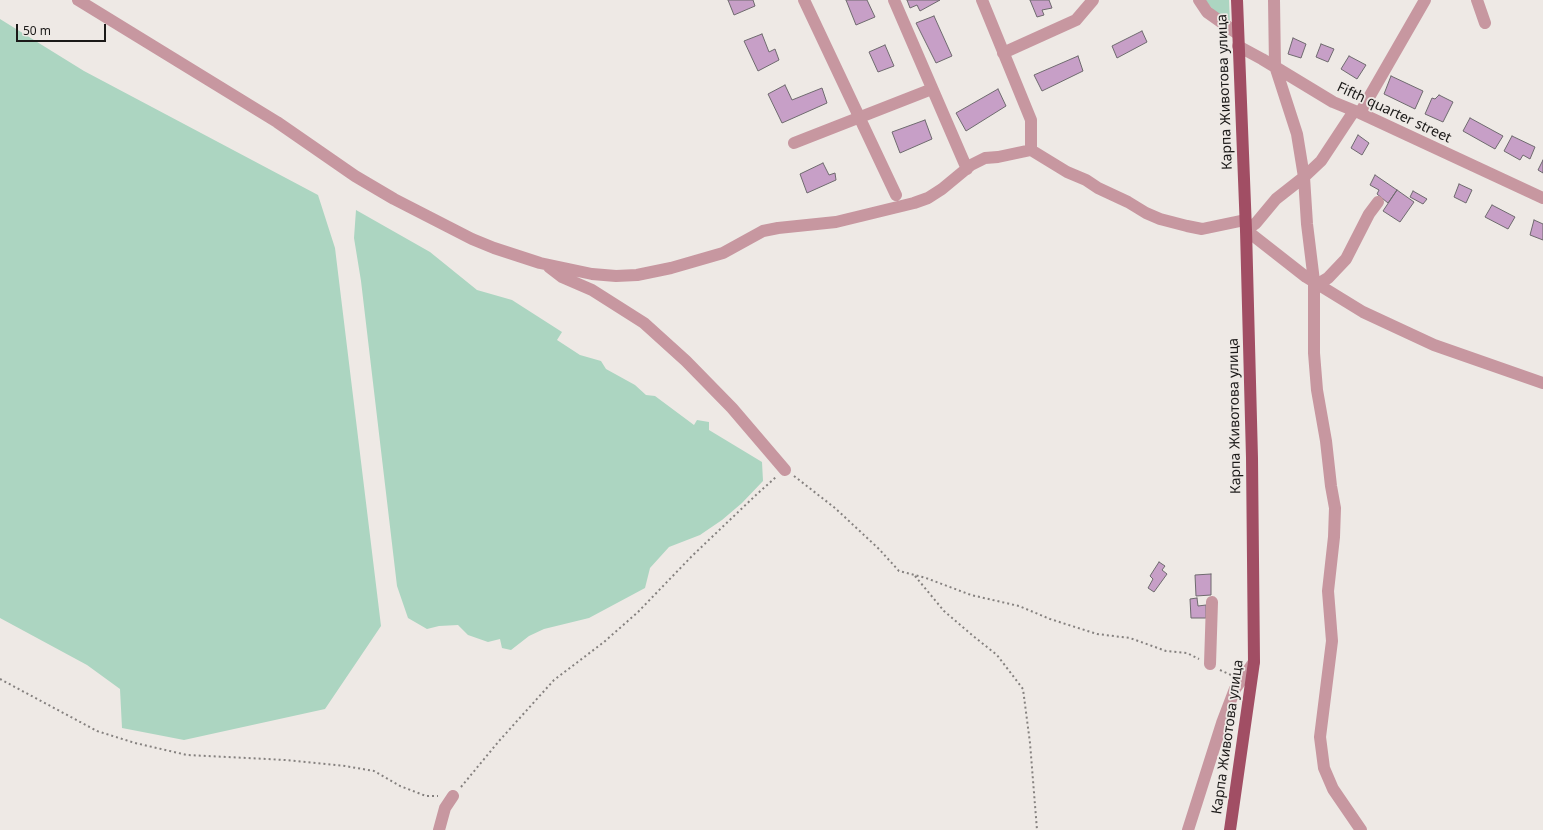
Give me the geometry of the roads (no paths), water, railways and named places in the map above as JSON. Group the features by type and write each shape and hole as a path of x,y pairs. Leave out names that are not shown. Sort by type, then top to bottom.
{"main road":[{"name":"Карпа Животова улица","path":"1230,830 1254,662 1252,458 1246,225 1237,0"}],"street":[{"path":"78,0 277,122 355,176 394,199 472,239 494,248 545,264 592,274 616,276 671,268 724,253 763,231 836,222 914,203 928,198 942,189 967,168 985,158 998,157 1031,150 1067,172 1086,180 1098,188 1160,219 1202,229 1256,223 1276,199 1304,177 1321,161 1357,112 1425,0"},
{"path":"804,0 896,195"},
{"path":"894,0 967,168"},
{"path":"982,0 1031,120 1031,150"},
{"name":"Fifth quarter street","path":"1199,0 1207,12 1238,40 1275,66 1333,102 1543,198"},
{"path":"1274,0 1275,66 1297,134 1304,177 1307,224 1316,283 1314,354 1317,390 1326,441 1335,508 1334,537 1328,591 1332,641 1320,737 1324,768 1333,789 1361,830"},
{"path":"1477,0 1485,23"},
{"path":"1003,53 1076,20 1088,2"},
{"path":"794,143 932,89"},
{"path":"1316,283 1328,278 1346,259 1369,214 1378,202"},
{"path":"1246,225 1316,283 1363,312 1434,345 1543,383"},
{"path":"545,264 562,277 592,290 644,323 686,361 732,408 785,470"},
{"path":"1210,664 1212,602"},
{"path":"1188,830 1222,723 1235,688 1254,662"},
{"path":"439,830 444,808 453,796"}]}
